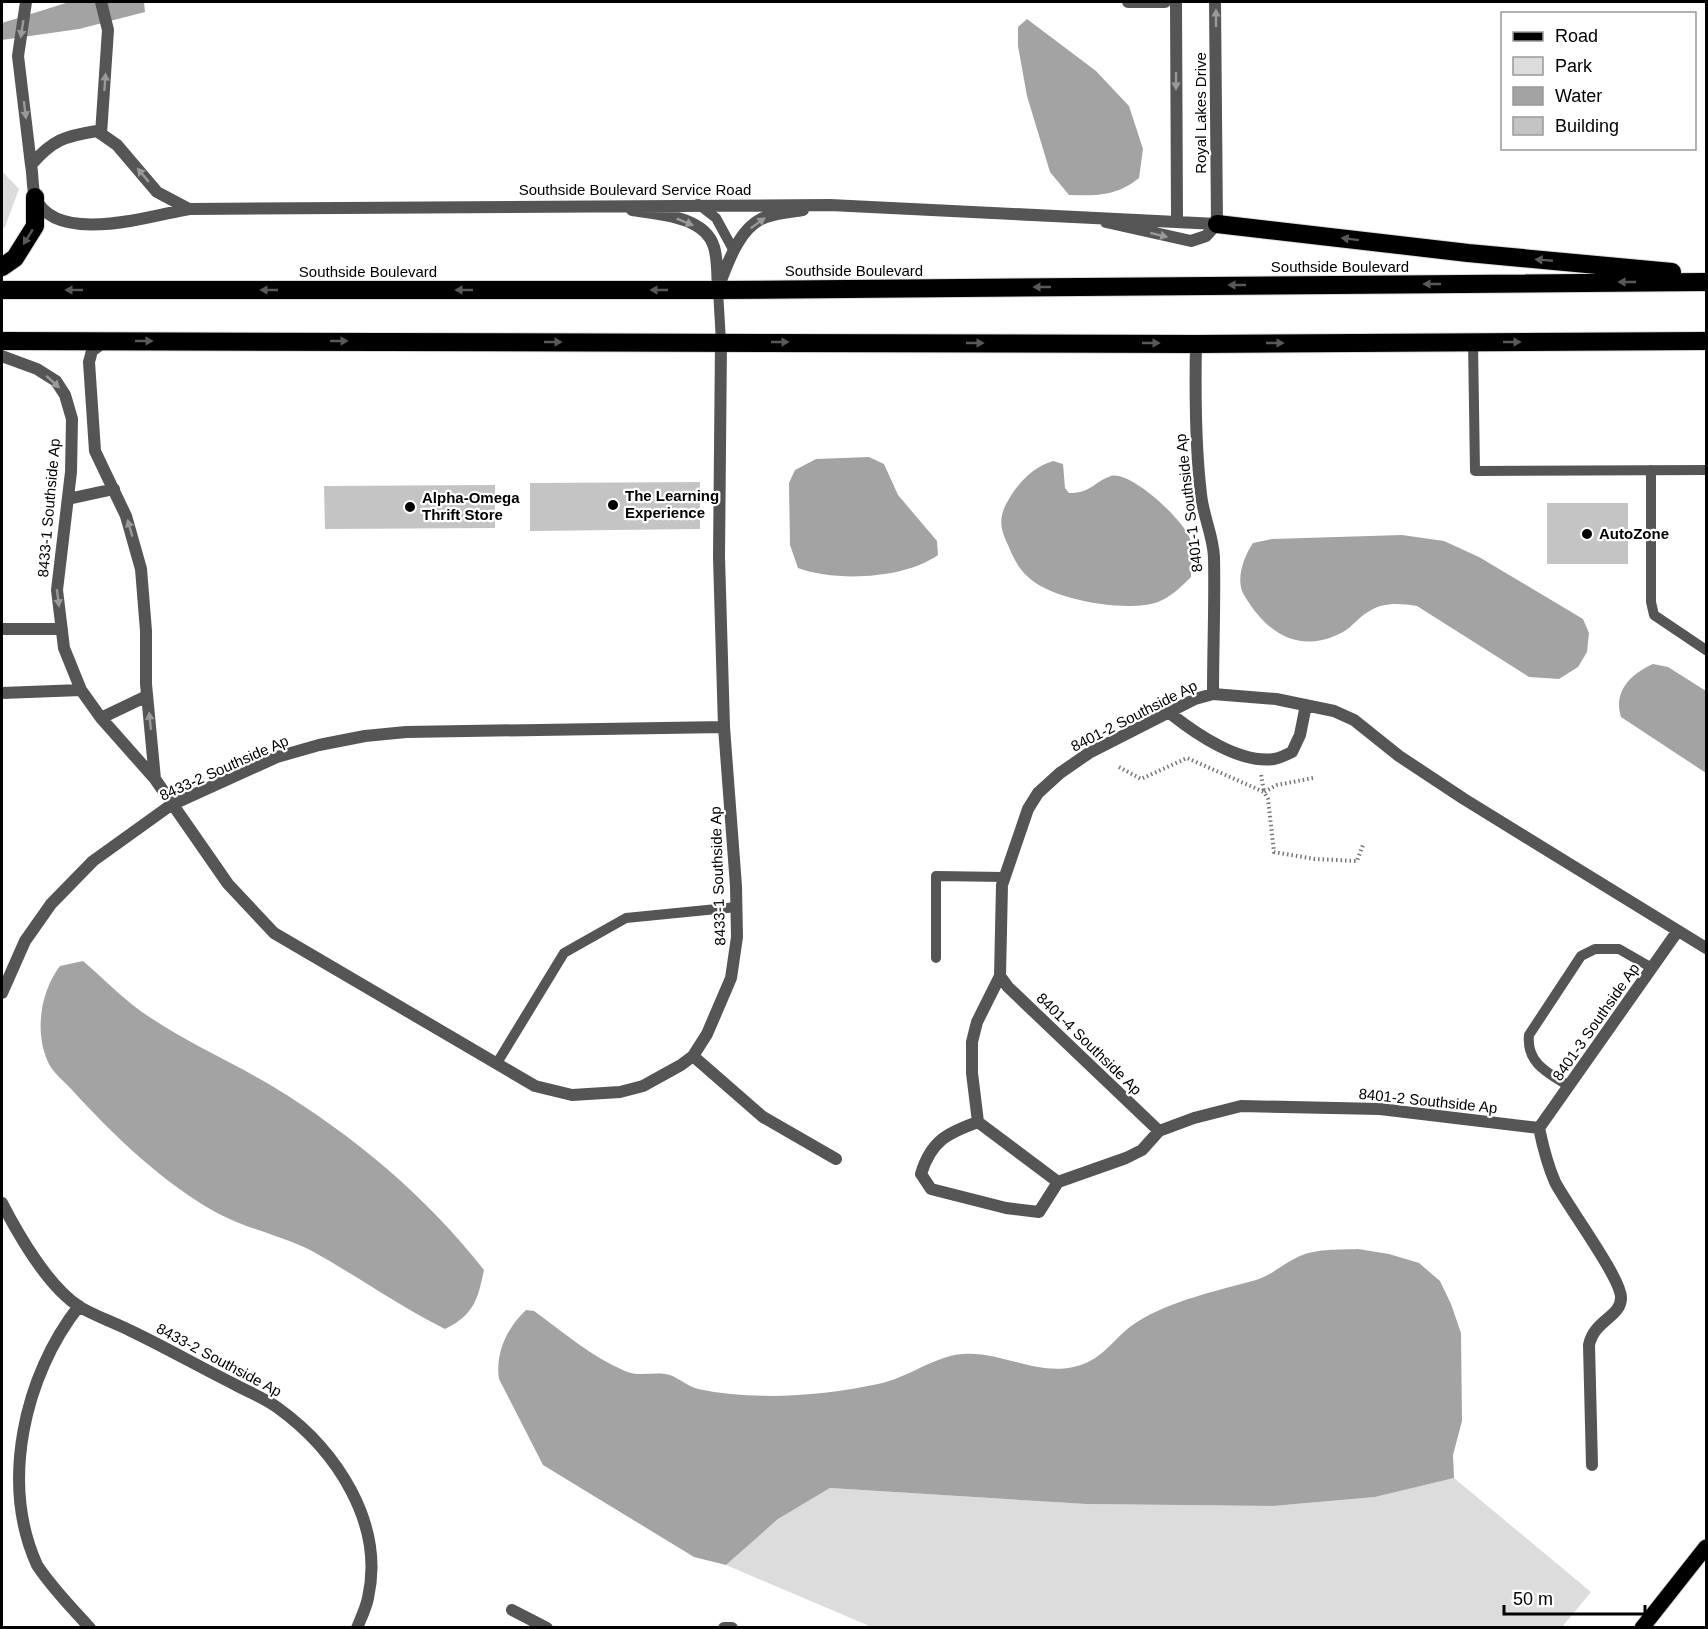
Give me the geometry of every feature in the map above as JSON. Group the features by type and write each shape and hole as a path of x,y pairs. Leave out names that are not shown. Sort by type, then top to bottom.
{"highway":[{"path":"2,267 15,258 35,226 35,197"},
{"path":"1217,224 1468,253 1707,275"},
{"name":"Southside Boulevard","path":"2,290 718,290 1707,282"},
{"path":"2,341 1196,344 1707,341"}],"main road":[{"path":"1642,1628 1707,1547"}],"street":[{"path":"26,2 18,56 35,197"},
{"path":"32,165 45,148 65,136 97,131 101,134 108,30 101,2"},
{"path":"1128,2 1165,2"},
{"name":"Royal Lakes Drive","path":"1176,2 1177,220"},
{"name":"Royal Lakes Drive","path":"1215,2 1217,224"},
{"name":"Southside Boulevard Service Road","path":"101,134 117,145 157,192 189,209"},
{"name":"Southside Boulevard Service Road","path":"35,197 52,218 80,225 117,222 189,209 698,204 830,205 1177,220 1217,224"},
{"path":"608,205 678,218 700,228 714,246 718,290"},
{"path":"718,290 734,251 752,226 765,217 830,205"},
{"name":"Southside Boulevard Service Road","path":"1082,216 1191,241 1206,236 1217,224"},
{"name":"8433-1 Southside Ap","path":"106,341 92,351 89,362 95,451 126,516 141,569 147,696 155,779"},
{"name":"8433-1 Southside Ap","path":"2,356 37,369 56,381 65,395 72,419 68,499 56,581 64,648 81,690 101,718 155,779 228,884 274,933 535,1086 572,1095 592,1095 620,1092 643,1086 693,1056 721,1006 736,960 737,907 724,728 718,557 721,342"},
{"name":"8401-1 Southside Ap","path":"1196,344 1197,459 1201,498 1210,528 1214,555 1213,694"},
{"path":"68,499 114,489"},
{"path":"2,629 62,629"},
{"path":"2,693 81,690"},
{"name":"8401-2 Southside Ap","path":"978,1122 972,1073 972,1042 980,1014 1000,976 1000,909 1004,877 1028,809 1038,793 1060,773 1089,753 1171,714 1195,699 1213,694 1276,699 1334,711 1354,720 1399,756 1464,799 1677,932 1707,948"},
{"path":"101,718 147,696"},
{"path":"1171,714 1199,736 1258,759 1274,759 1292,752 1300,735 1306,705"},
{"name":"8433-2 Southside Ap","path":"2,993 25,941 51,904 93,861 171,805 277,757 319,745 365,736 476,730 724,728"},
{"name":"8401-3 Southside Ap","path":"1539,1128 1677,932"},
{"name":"8401-4 Southside Ap","path":"1000,976 1008,987 1159,1131"},
{"path":"693,1056 763,1116 836,1159"},
{"name":"8401-2 Southside Ap","path":"1058,1182 1142,1150 1159,1131 1204,1115 1241,1106 1380,1109 1539,1128"},
{"path":"978,1122 1058,1182 1039,1212 1006,1208 932,1189 921,1174 930,1150 939,1140 978,1122"},
{"path":"1539,1128 1545,1158 1556,1183 1608,1268 1622,1296 1619,1308 1591,1332 1589,1345 1592,1464"},
{"name":"8433-2 Southside Ap","path":"2,1203 25,1245 45,1271 79,1306 255,1394 306,1430 352,1491 367,1528 371,1563 368,1598 357,1628"},
{"path":"79,1306 65,1324 49,1353 21,1417 13,1457 11,1484 19,1525 36,1563 59,1594 90,1628"},
{"path":"512,1610 547,1628"},
{"path":"724,1628 732,1628"}],"lane":[{"path":"698,204 716,218 734,251"},
{"path":"718,290 721,342"},
{"path":"1473,342 1475,471 1707,470"},
{"path":"1652,470 1652,602 1654,615 1707,650"},
{"path":"936,958 936,876 1004,877"},
{"path":"497,1063 564,953 626,918 737,907"},
{"path":"1569,1086 1536,1066 1528,1045 1529,1035 1581,956 1595,949 1619,949 1652,968"}],"path":[{"path":"1119,767 1141,779 1187,758 1250,788 1264,792 1277,785 1313,778"},
{"path":"1258,759 1264,792 1268,799 1274,852 1315,859 1358,861 1363,845"}],"green space":[{"path":"2,171 19,189 5,227 2,228"},
{"path":"1454,1478 1591,1592 1562,1627 874,1628 726,1565 778,1519 830,1488 1086,1504 1273,1506 1375,1497"}],"water":[{"path":"69,2 144,2 145,12 79,29 2,40 2,23"},
{"path":"1027,19 1096,71 1129,106 1143,149 1139,178 1131,184 1106,194 1069,195 1050,172 1027,96 1018,46 1018,27"},
{"path":"869,457 884,464 898,495 937,541 938,555 907,569 870,576 831,575 798,568 790,545 789,483 795,470 816,459"},
{"path":"1053,461 1063,464 1065,488 1069,493 1088,489 1111,476 1120,476 1143,488 1155,498 1178,520 1190,539 1191,577 1163,600 1128,606 1070,598 1053,592 1027,576 1016,561 1005,538 1001,525 1002,513 1020,483 1041,466"},
{"path":"1402,535 1444,541 1479,557 1583,619 1589,633 1587,652 1578,667 1559,679 1529,677 1417,606 1404,604 1391,604 1373,609 1343,632 1327,639 1299,641 1274,630 1253,609 1241,589 1242,568 1253,543 1272,539"},
{"path":"1653,664 1668,667 1706,691 1706,773 1621,717 1620,699 1626,684 1631,678"},
{"path":"83,961 142,1012 302,1105 386,1168 437,1216 484,1270 477,1298 469,1312 445,1329 312,1251 219,1214 179,1189 123,1142 57,1075 44,1052 41,1014 53,976 60,966"},
{"path":"1358,1249 1389,1254 1419,1263 1440,1281 1451,1304 1461,1333 1462,1421 1453,1455 1454,1478 1375,1497 1273,1506 1086,1504 830,1488 778,1519 726,1565 694,1557 543,1465 499,1379 499,1360 504,1342 513,1325 526,1310 534,1311 589,1351 625,1371 635,1374 669,1375 694,1388 720,1393 788,1396 834,1392 889,1381 942,1359 963,1354 979,1354 1056,1369 1072,1367 1095,1358 1137,1322 1165,1308 1261,1278 1303,1255 1327,1250"}],"building":[{"path":"700,482 700,529 530,531 530,483"},
{"name":"Alpha-Omega Thrift Store","path":"495,485 495,528 325,529 324,486"},
{"name":"AutoZone","path":"1547,503 1628,503 1628,564 1547,564"}],"place":[{"name":"The Learning Experience","path":"613,505"},
{"name":"Alpha-Omega Thrift Store","path":"410,507"},
{"name":"AutoZone","path":"1587,534"}]}
